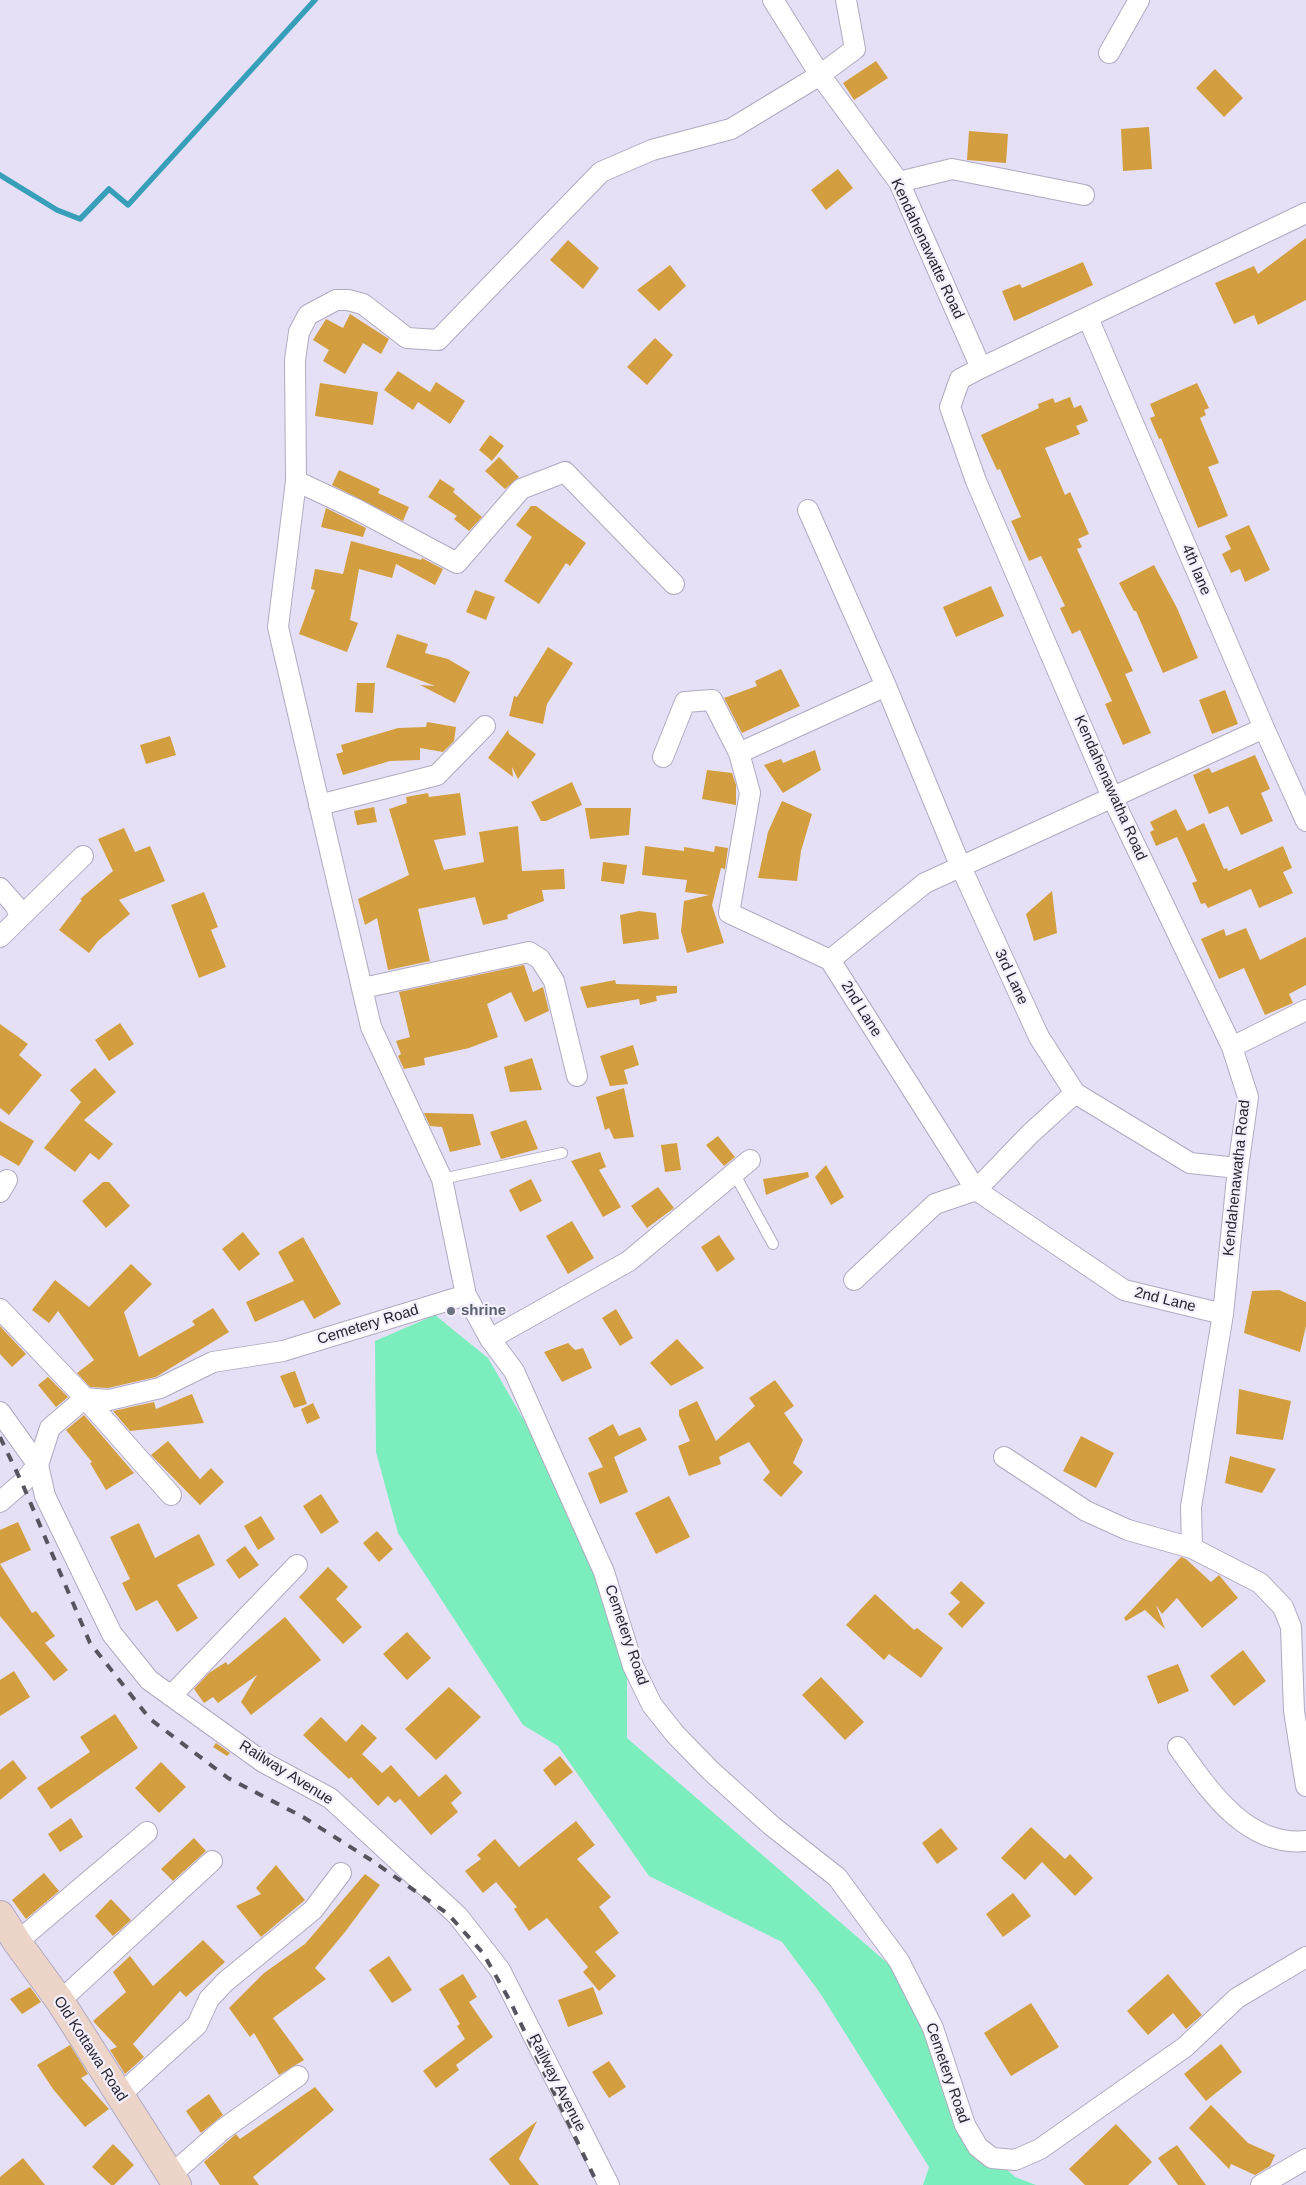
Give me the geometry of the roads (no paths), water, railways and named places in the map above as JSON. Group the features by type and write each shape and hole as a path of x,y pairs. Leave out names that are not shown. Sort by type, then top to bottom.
{"street":[{"name":"Kendahenawatte Road","path":"773,0 820,75 898,182 981,368"},
{"path":"1110,53 1139,0"},
{"path":"466,1295 442,1179 371,1027 278,627 296,481 295,360 299,332 308,315 336,300 348,300 363,304 407,338 438,340 601,172 652,150 731,129 820,75 855,49 851,1"},
{"path":"898,182 952,169 1084,195"},
{"path":"981,368 1306,213"},
{"name":"4th lane","path":"1088,318 1264,728 1306,821"},
{"name":"Kendahenawatha Road","path":"981,368 960,379 950,407 976,481 1112,797 1232,1046 1248,1097 1238,1168 1223,1314 1191,1507 1192,1548"},
{"path":"296,481 358,510 457,563 522,489 565,472 674,584"},
{"name":"3rd Lane","path":"808,510 886,686 960,866 1039,1037 1075,1093 1190,1163 1238,1168"},
{"path":"739,753 886,686"},
{"path":"663,757 685,702 712,700 739,753 750,793 729,913 830,960 903,903 925,883 1264,728"},
{"path":"319,805 437,775 485,726"},
{"path":"0,937 83,856"},
{"path":"0,888 15,905 20,916"},
{"path":"363,988 529,952 540,960 554,981 577,1076"},
{"name":"2nd Lane","path":"830,960 976,1190 1124,1290 1223,1314"},
{"path":"1232,1046 1306,1010"},
{"path":"854,1280 935,1204 976,1190 1030,1134 1075,1093"},
{"path":"490,1339 629,1261 750,1160"},
{"name":"Cemetery Road","path":"85,1398 109,1400 160,1388 213,1362 283,1351 466,1295 490,1339 514,1371 604,1572 634,1666 652,1705 675,1734 711,1771 772,1826 837,1877 899,1961 933,2028 964,2125 978,2148 992,2158 1015,2160 1040,2149 1185,2047 1237,1998 1306,1957"},
{"path":"0,1309 85,1398 171,1495"},
{"path":"0,1502 22,1484 38,1465 50,1428 85,1398"},
{"name":"Railway Avenue","path":"0,1412 38,1465 45,1496 112,1634 148,1680 263,1762 330,1798 458,1916 500,1970 609,2185"},
{"path":"1004,1457 1086,1511 1128,1530 1192,1548 1260,1583 1283,1607 1291,1628 1294,1711 1306,1786"},
{"path":"171,1696 297,1565"},
{"path":"1178,1747 1212,1795 1244,1824 1269,1835 1293,1842 1306,1841"},
{"path":"17,1942 147,1832"},
{"path":"60,2001 212,1861"},
{"path":"120,2095 197,2025 209,1999 225,1982 313,1910 341,1873"},
{"name":"Old Kottawa Road","path":"0,1915 17,1942 60,2001 174,2180"},
{"path":"174,2180 222,2130 298,2076"},
{"path":"1261,2185 1306,2159"}],"lane":[{"path":"442,1179 562,1153"},
{"path":"734,1174 773,1244"}],"waterway":[{"path":"0,175 57,210 80,219 109,189 128,205 315,0"}],"railway":[{"path":"0,1437 22,1483 90,1643 150,1719 228,1778 303,1817 371,1860 448,1914 483,1953 510,2001 598,2185"}],"place":[{"name":"shrine","path":"451,1311"}]}
